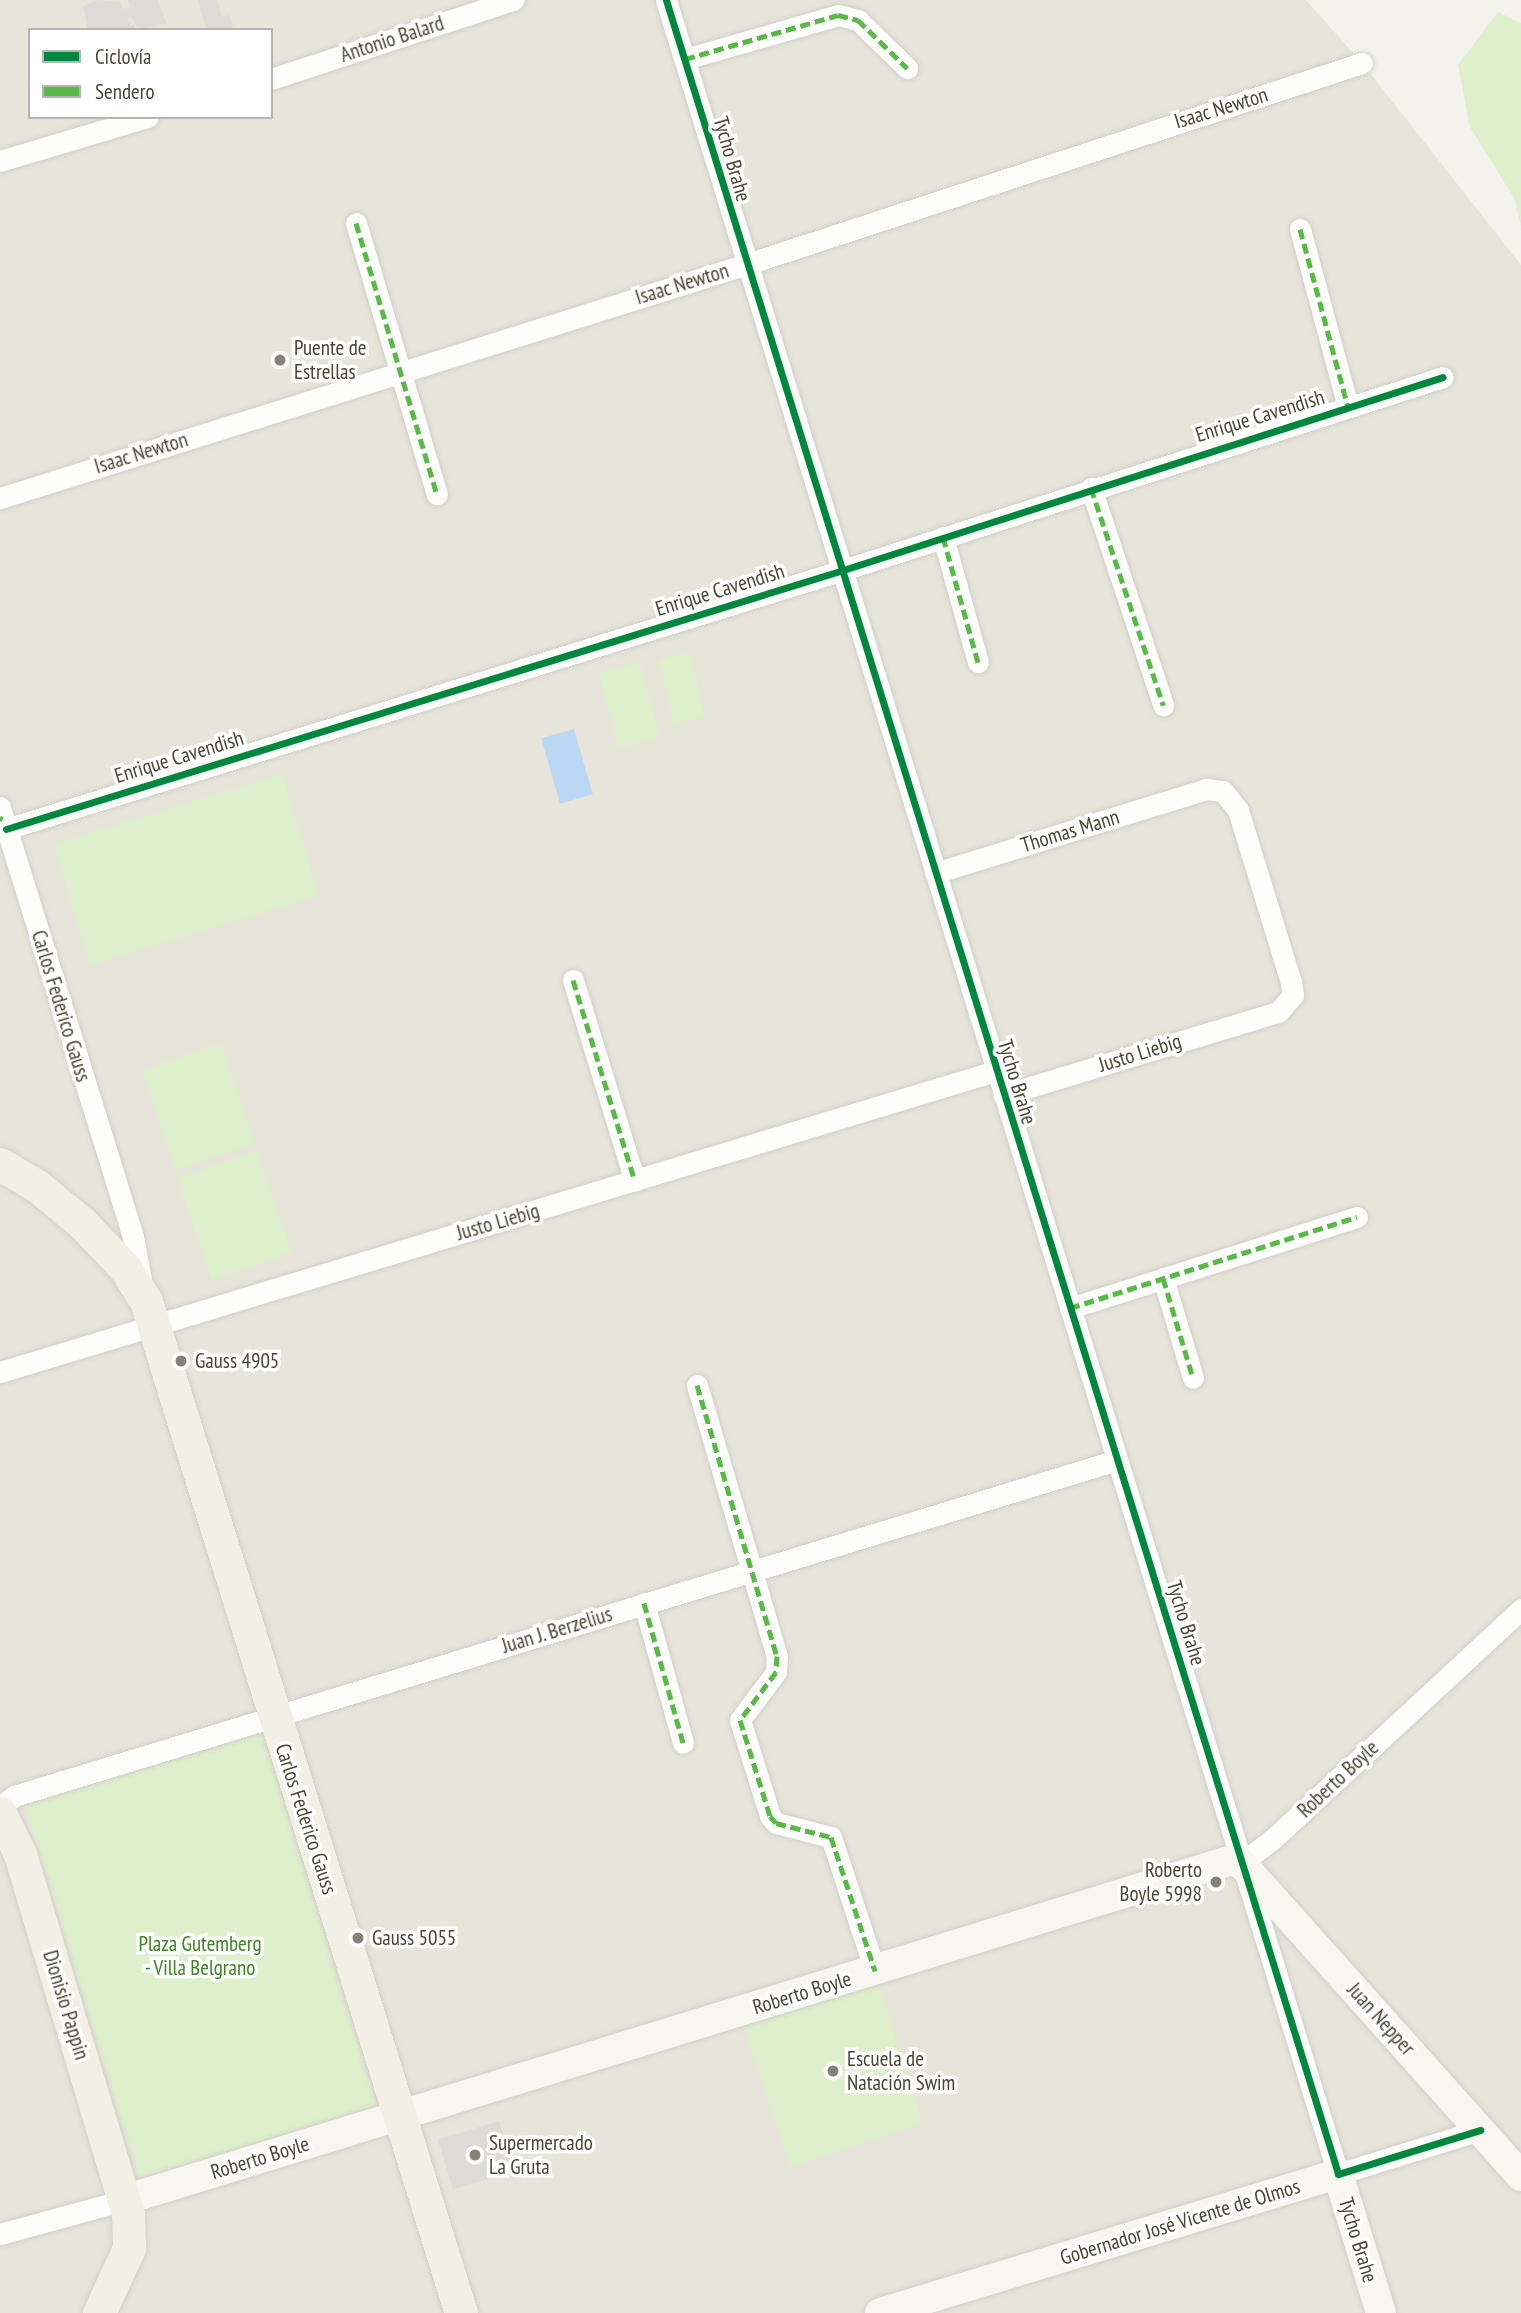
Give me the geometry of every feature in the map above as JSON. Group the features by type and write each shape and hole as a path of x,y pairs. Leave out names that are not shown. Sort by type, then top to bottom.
{"main road":[{"path":"0,1164 37,1186 99,1240 150,1312"},
{"name":"Carlos Federico Gauss","path":"150,1312 273,1717 461,2313"},
{"name":"Dionisio Pappin","path":"0,1813 20,1854 124,2200 129,2248 99,2313"},
{"name":"Roberto Boyle","path":"124,2200 1212,1865 1241,1863"},
{"name":"Juan Nepper","path":"1241,1863 1521,2176"},
{"name":"Gobernador José Vicente de Olmos","path":"880,2313 1338,2174"},
{"name":"Tycho Brahe","path":"1338,2174 1381,2313"}],"street":[{"name":"Antonio Balard","path":"273,78 513,0"},
{"name":"Tycho Brahe","path":"666,0 744,265 1338,2174"},
{"path":"685,59 838,15 858,20 906,68"},
{"name":"Isaac Newton","path":"0,498 744,265 1362,64"},
{"path":"0,161 141,119"},
{"path":"356,223 437,494"},
{"path":"1300,229 1348,407"},
{"name":"Enrique Cavendish","path":"2,818 840,571 1091,488 1443,377"},
{"path":"1091,488 1163,705"},
{"path":"943,537 978,662"},
{"name":"Thomas Mann","path":"935,873 1206,789 1223,792 1238,810 1291,982 1293,995 1278,1012"},
{"name":"Carlos Federico Gauss","path":"2,818 122,1205 150,1312"},
{"path":"573,980 635,1181"},
{"name":"Justo Liebig","path":"1003,1095 1278,1012"},
{"name":"Justo Liebig","path":"0,1372 150,1312 635,1181 996,1071"},
{"path":"99,1240 121,1230 122,1205"},
{"path":"1070,1308 1357,1217"},
{"path":"1163,1278 1193,1378"},
{"path":"697,1385 777,1656 776,1672 743,1710 744,1732 770,1816 776,1823 822,1831 834,1843 875,1970"},
{"name":"Juan J. Berzelius","path":"0,1807 15,1796 752,1569 1117,1460"},
{"path":"644,1603 683,1742"},
{"name":"Roberto Boyle","path":"1241,1863 1274,1839 1521,1609"},
{"name":"Gobernador José Vicente de Olmos","path":"1338,2174 1480,2130"},
{"name":"Roberto Boyle","path":"0,2234 124,2200"}],"shaded area":[{"path":"0,0 1306,0 1362,63 1521,265 1521,2313 0,2313"}],"green space":[{"path":"1498,12 1521,23 1521,226 1514,198 1470,127 1458,65"},
{"path":"690,652 705,716 674,724 659,659"},
{"path":"640,662 660,737 619,748 598,673"},
{"path":"282,774 319,895 91,965 53,844"},
{"path":"221,1043 256,1143 176,1171 142,1070"},
{"path":"257,1151 292,1252 211,1280 177,1179"},
{"name":"Plaza Gutemberg - Villa Belgrano","path":"262,1733 376,2106 139,2178 25,1806"},
{"name":"Escuela de Natación Swim","path":"875,1975 923,2123 790,2167 742,2018"}],"water":[{"path":"574,729 593,794 560,804 541,738"}],"building":[{"path":"97,0 120,2 122,9 130,7 128,0 158,0 166,23 138,28 131,16 127,18 130,26 134,25 135,28 88,28 83,6"},
{"path":"198,0 217,0 222,17 229,15 233,28 205,28"},
{"name":"Supermercado La Gruta","path":"499,2121 514,2171 453,2189 438,2140"}],"marked path":[{"path":"685,59 838,15 858,20 907,68"},
{"path":"356,223 437,494"},
{"path":"1300,229 1348,407"},
{"path":"1091,488 1163,705"},
{"path":"943,537 978,662"},
{"path":"573,980 635,1181"},
{"path":"1070,1308 1357,1217"},
{"path":"1163,1278 1193,1378"},
{"path":"697,1385 777,1656 776,1672 740,1720 770,1816 776,1823 831,1837 875,1971"},
{"path":"644,1603 683,1743"}],"cycle path":[{"path":"666,0 1338,2174 1480,2130"},
{"path":"6,829 840,571 1443,377"}],"place":[{"name":"Puente de Estrellas","path":"280,360"},
{"name":"Gauss 4905","path":"181,1361"},
{"name":"Roberto Boyle 5998","path":"1216,1882"},
{"name":"Gauss 5055","path":"358,1938"},
{"name":"Escuela de Natación Swim","path":"833,2071"},
{"name":"Supermercado La Gruta","path":"475,2155"}]}
